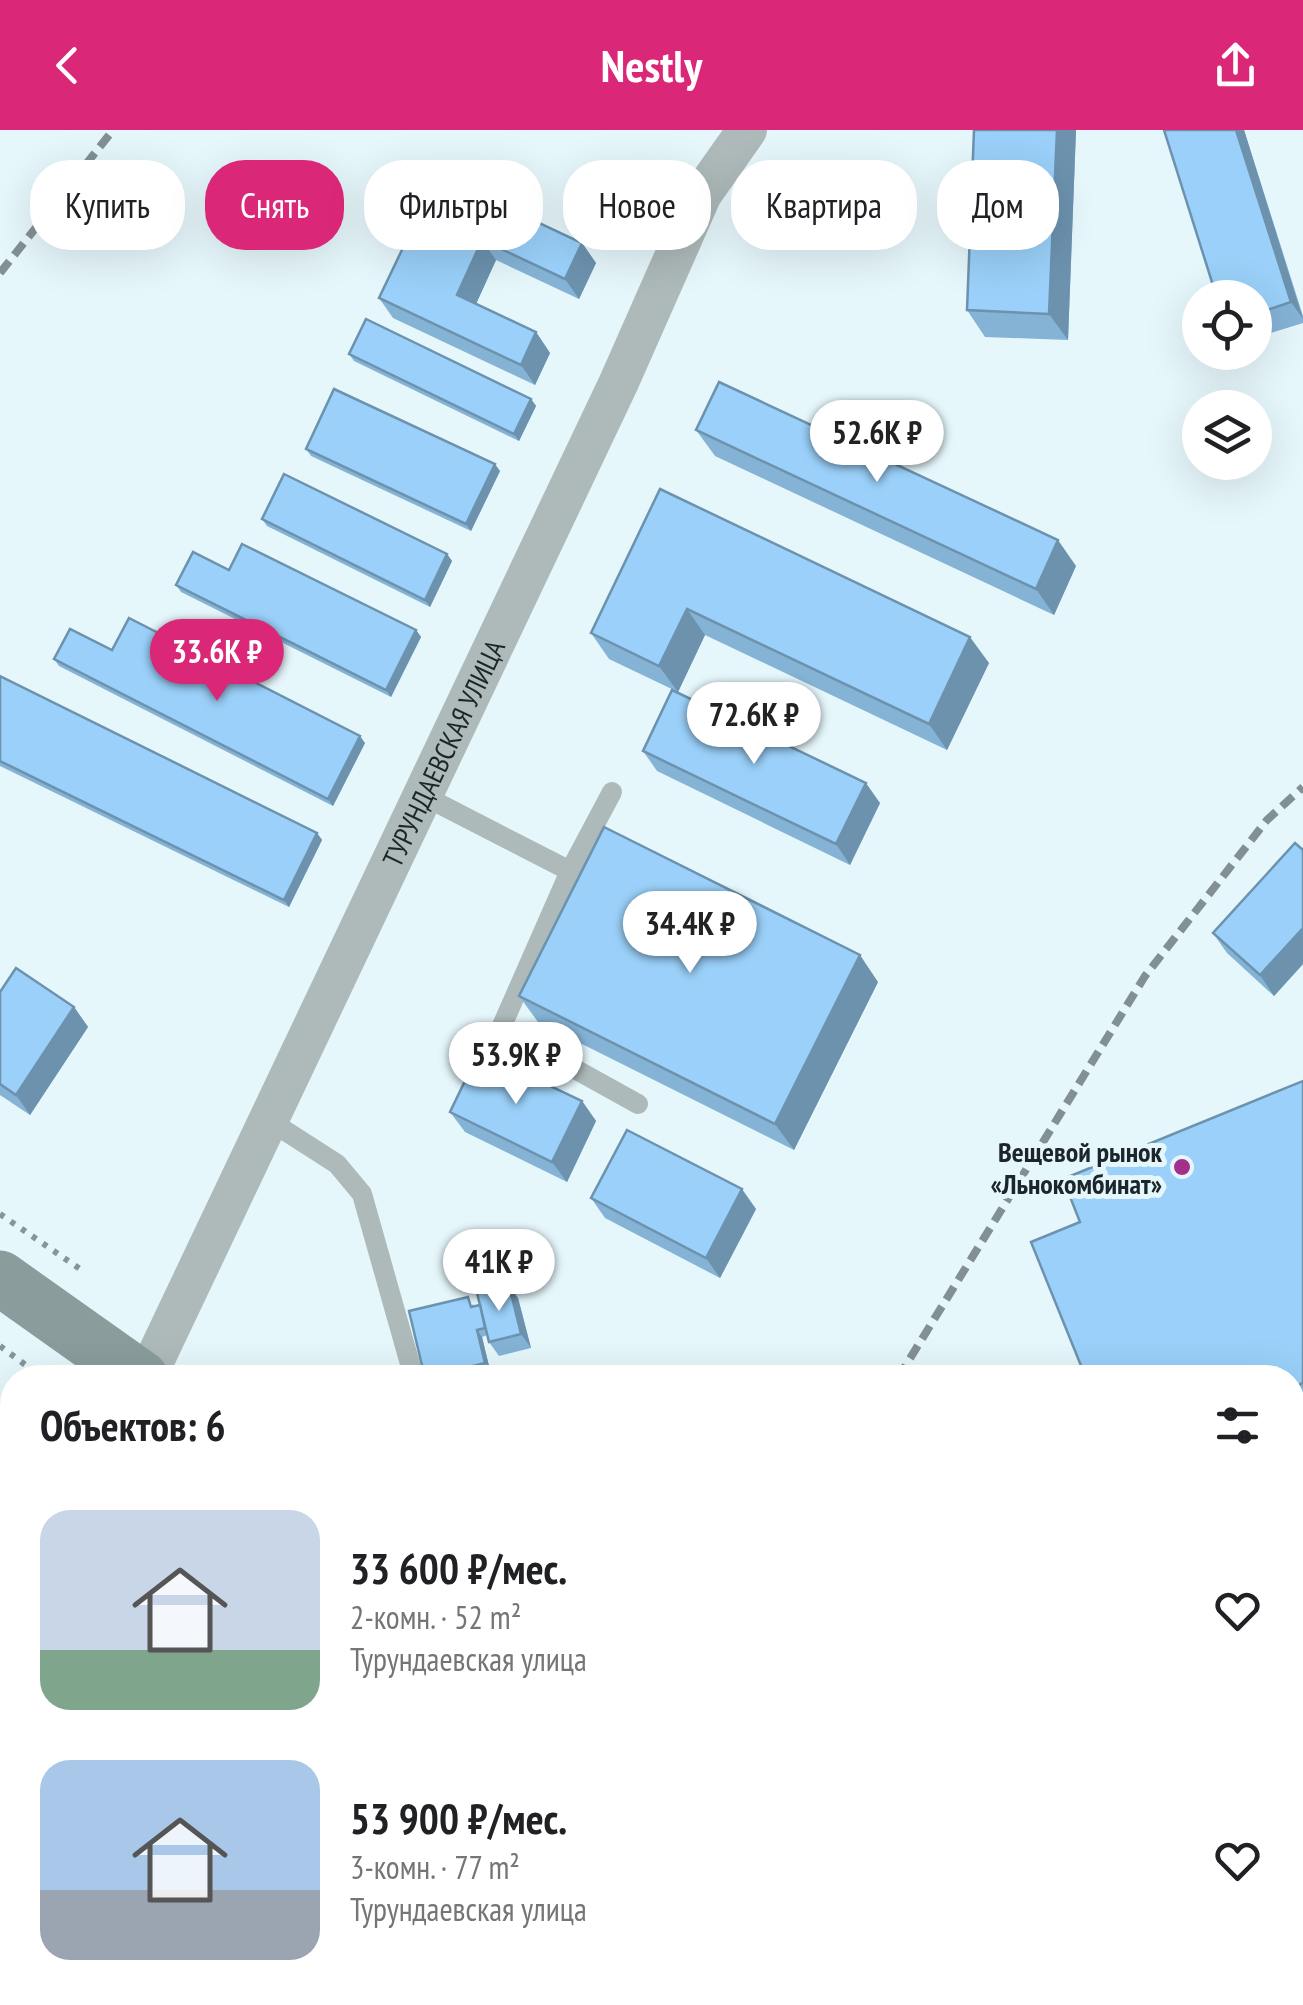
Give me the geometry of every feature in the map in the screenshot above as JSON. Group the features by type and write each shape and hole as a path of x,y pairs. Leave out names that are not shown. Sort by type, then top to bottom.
{"street":[{"name":"ТУРУНДАЕВСКАЯ УЛИЦА","path":"149,1365 424,796 702,194 747,130"},
{"path":"0,1278 124,1365"}],"lane":[{"path":"612,792 570,872 502,1028 638,1104"},
{"path":"424,796 570,872"},
{"path":"270,1121 338,1164 362,1194 410,1365"}],"path":[{"path":"0,1214 80,1268"},
{"path":"0,1346 26,1365"}],"building":[{"path":"974,130 1057,130 1056,160 973,160"},
{"path":"1164,130 1236,130 1291,302 1272,308 1272,280 1211,280"},
{"path":"543,225 563,234 563,250 579,250 565,279 503,250 543,250"},
{"path":"402,250 477,250 457,295 536,332 521,365 379,298"},
{"path":"969,250 1052,250 1049,314 967,310"},
{"path":"366,319 531,399 514,434 349,354"},
{"path":"719,382 1058,540 1036,589 696,430"},
{"path":"334,389 495,464 466,524 306,449"},
{"path":"284,474 447,554 425,600 262,519"},
{"path":"660,489 970,637 929,724 687,609 659,666 591,633"},
{"path":"242,544 416,630 386,690 176,585 193,552 229,570"},
{"path":"129,618 360,736 328,799 54,659 70,629 112,650"},
{"path":"0,676 317,833 284,900 0,761"},
{"path":"672,690 866,783 836,844 643,751"},
{"path":"604,827 860,955 775,1124 519,996"},
{"path":"1295,843 1303,850 1303,928 1260,975 1213,933"},
{"path":"16,968 74,1007 16,1095 0,1084 0,992"},
{"path":"479,1052 582,1101 552,1162 450,1112"},
{"path":"1303,1081 1303,1365 1081,1365 1031,1242 1080,1222 1063,1179"},
{"path":"627,1130 742,1189 706,1258 591,1198"},
{"path":"509,1285 521,1334 489,1342 477,1293"},
{"path":"468,1297 471,1307 480,1305 485,1328 477,1330 485,1363 422,1365 409,1311"}],"railway":[{"path":"0,273 113,130"},
{"path":"906,1365 1145,976 1267,820 1303,787"}],"place":[{"name":"Вещевой рынок «Льнокомбинат»","path":"1182,1167"}]}
